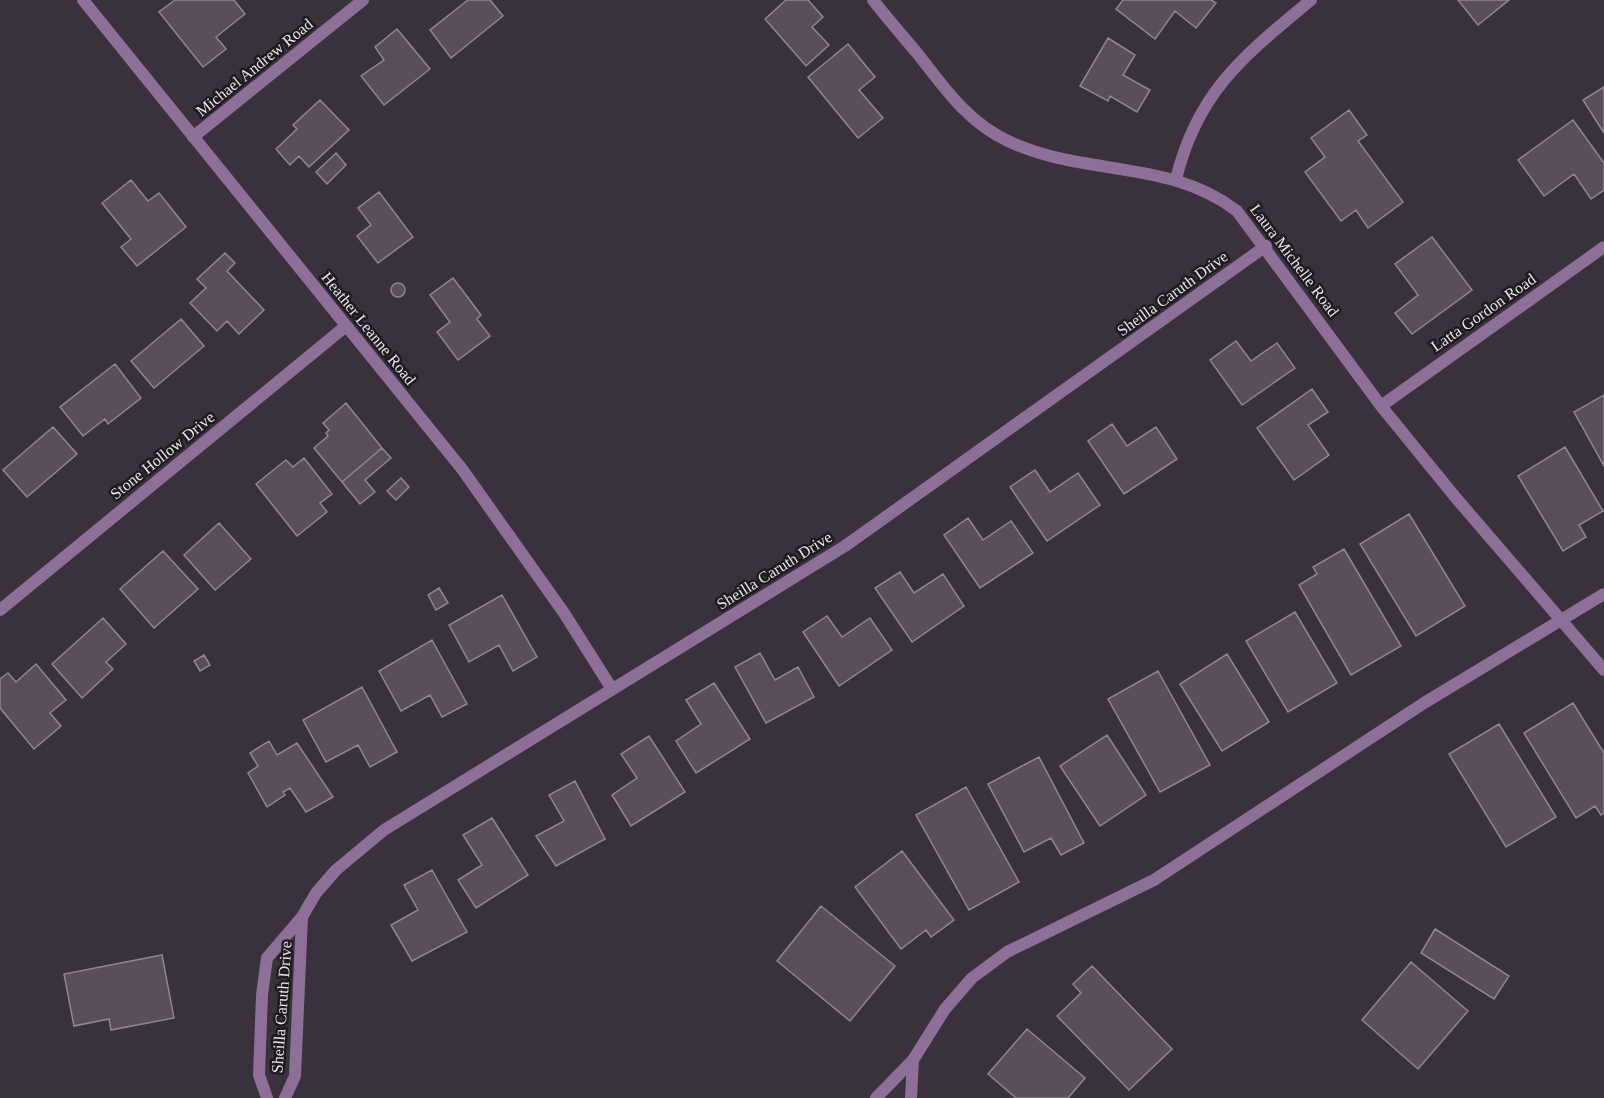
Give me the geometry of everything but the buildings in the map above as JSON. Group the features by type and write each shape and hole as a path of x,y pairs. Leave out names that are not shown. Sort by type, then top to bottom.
{"street":[{"name":"Heather Leanne Road","path":"83,0 462,469 564,613 612,689"},
{"name":"Michael Andrew Road","path":"193,136 363,0"},
{"name":"Laura Michelle Road","path":"873,0 958,104 981,125 1007,141 1036,152 1176,179 1216,195 1238,211 1266,246 1381,406 1455,498 1604,670"},
{"path":"1176,179 1180,161 1214,90 1236,63 1311,0"},
{"name":"Sheilla Caruth Drive","path":"267,1098 259,1075 262,995 267,958 302,917 316,893 336,870 384,830 845,546 903,507 1266,246"},
{"name":"Latta Gordon Road","path":"1381,406 1604,247"},
{"name":"Stone Hollow Drive","path":"0,610 346,326"},
{"path":"876,1098 913,1060 945,1009 972,978 1008,952 1154,880 1424,703 1604,594"},
{"name":"Sheilla Caruth Drive","path":"285,1098 295,1076 302,917"},
{"path":"911,1098 913,1060"}]}
